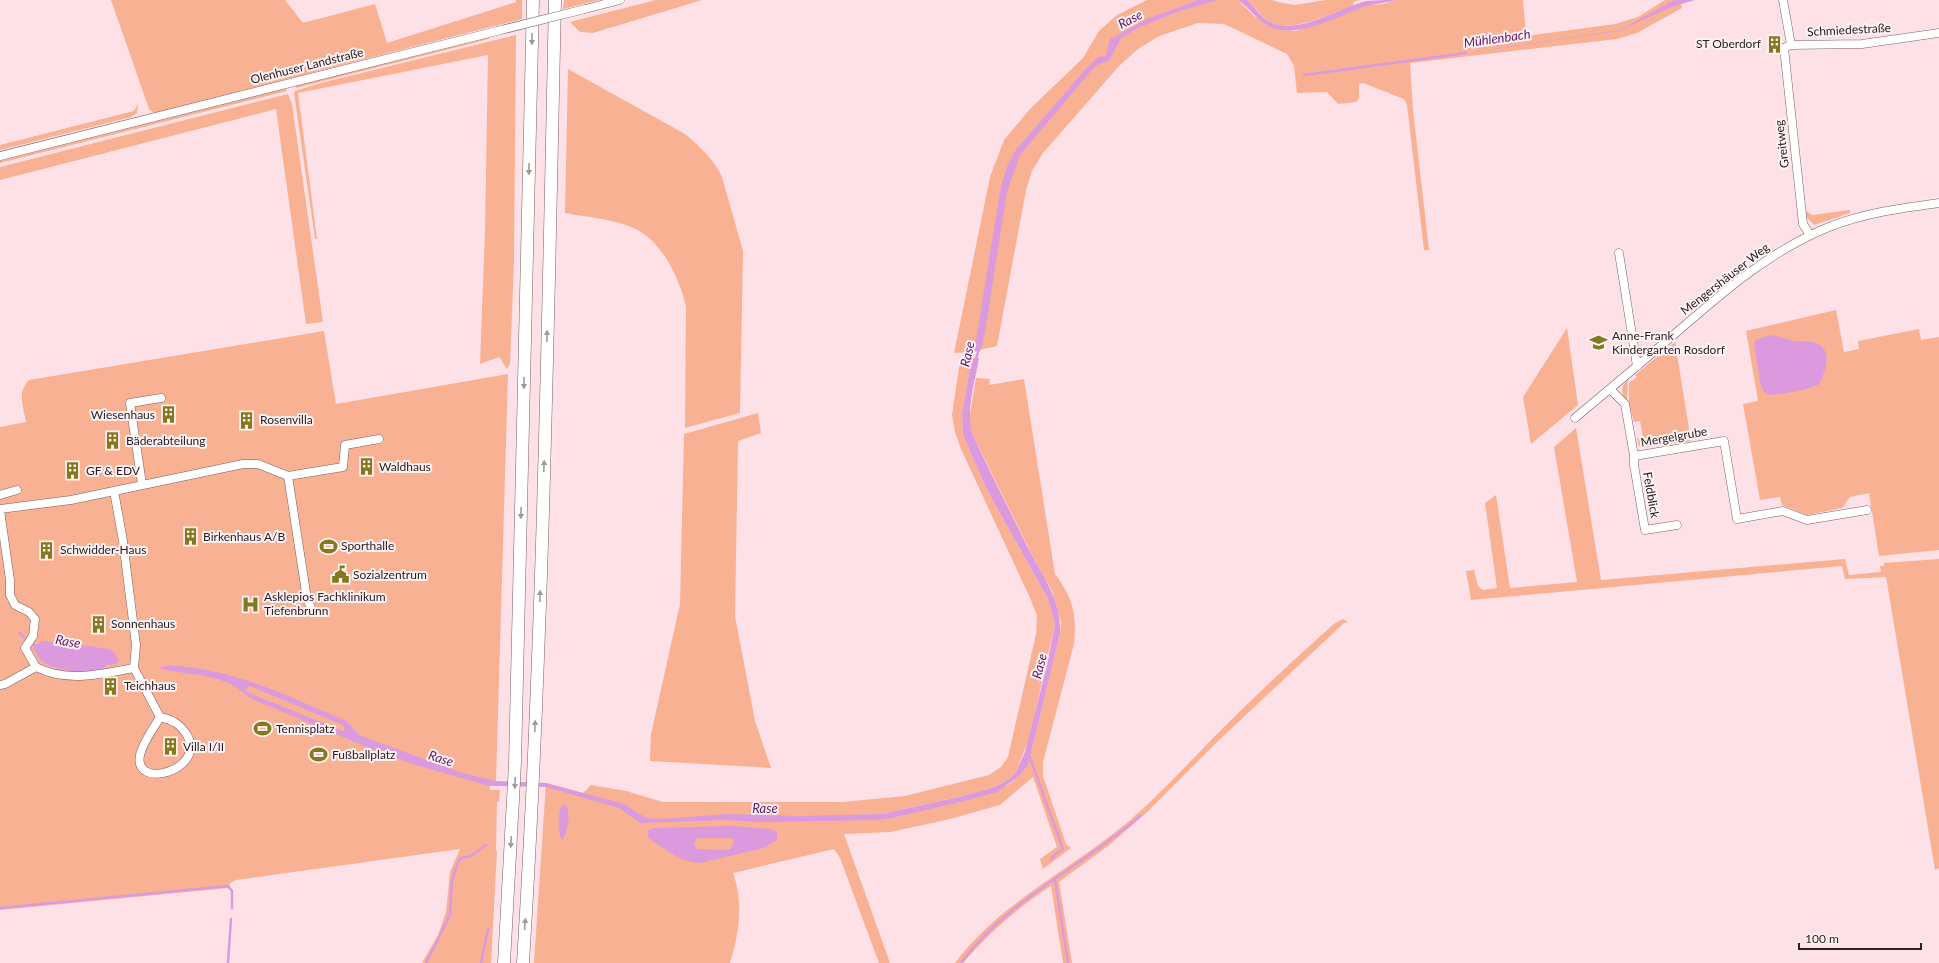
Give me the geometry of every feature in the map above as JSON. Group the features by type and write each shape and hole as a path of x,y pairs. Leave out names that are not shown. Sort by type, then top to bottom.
{"highway":[{"path":"503,963 506,942 516,764 533,0"},
{"path":"523,963 533,801 545,418 555,0"}],"street":[{"name":"Olenhuser Landstraße","path":"0,156 620,0"},
{"name":"Greitweg","path":"1783,0 1803,224 1810,235"},
{"name":"Schmiedestraße","path":"1788,46 1862,44 1939,33"},
{"name":"Mengershäuser Weg","path":"1575,418 1751,271 1782,250 1810,235 1862,216 1900,208 1939,203"},
{"path":"1619,253 1637,366"},
{"name":"Mergelgrube","path":"1610,389 1625,404 1634,456 1724,441 1737,519 1783,511 1807,520 1867,510"},
{"path":"142,484 130,403 161,398"},
{"path":"3,509 71,500 230,466 250,464 262,465 288,476 342,467 345,456 345,445 379,439"},
{"name":"Feldblick","path":"1634,456 1634,465 1645,530 1677,525"},
{"path":"288,476 308,599 312,610"},
{"path":"17,490 3,494 10,595 15,604 26,610 34,618 29,642 25,650 36,667 48,672 78,677 134,668"},
{"path":"114,491 123,541 136,645 134,668 160,717 173,720 178,724 187,736 190,748 186,758 179,767 161,773 148,773 140,765 140,753 160,717"},
{"path":"0,685 36,667"}],"shaded area":[{"path":"111,0 285,0 303,23 375,4 387,43 516,2 516,0 522,0 522,19 154,113 149,109"},
{"path":"564,0 599,0 563,9"},
{"path":"656,0 702,0 593,33 580,32 570,22"},
{"path":"1147,0 1238,0 1254,16 1282,30 1296,31 1369,5 1383,4 1397,0 1523,0 1526,36 1615,24 1638,17 1665,0 1680,0 1682,8 1637,33 1617,39 1410,63 1413,110 1429,250 1424,250 1407,105 1404,99 1363,83 1359,84 1359,98 1356,102 1338,104 1327,92 1297,93 1294,66 1287,54 1224,24 1198,23 1159,36 1138,49 1119,66 1043,153 1032,171 1026,190 997,346 971,352 954,353 990,177 1004,140 1030,109 1083,58 1099,31 1117,15"},
{"path":"1198,0 1217,0 1174,13 1138,28 1121,38 1109,61 1097,65 1090,72 1020,155 1007,192 981,350 974,352 1000,192 1006,169 1015,151 1084,71 1098,57 1106,56 1110,39 1147,19"},
{"path":"1238,0 1247,0 1265,19 1283,26 1307,23 1366,1 1397,0 1367,6 1307,28 1282,30 1266,24"},
{"path":"1247,0 1272,0 1295,5 1326,0 1360,0 1353,2 1354,5 1324,17 1289,26 1269,22"},
{"path":"1674,0 1695,0 1671,7 1619,31 1463,54 1620,30"},
{"path":"516,35 514,261 510,364 507,369 499,357 480,364 485,232 488,55 298,93 317,239 315,239 294,93 295,91 321,83"},
{"path":"488,37 489,39 296,88 296,85"},
{"path":"568,69 685,134 701,148 719,170 743,251 740,413 685,428 686,307 679,284 668,261 660,250 642,232 623,224 607,220 565,213"},
{"path":"285,88 287,91 0,163 0,160"},
{"path":"288,94 292,104 323,322 306,324 276,109 0,180 0,167"},
{"path":"138,104 137,113 131,117 0,150 0,145 134,111"},
{"path":"1805,210 1812,215 1850,210 1850,213 1814,225 1806,217"},
{"path":"1836,310 1844,352 1859,349 1858,341 1919,329 1921,340 1939,337 1939,550 1879,556 1869,493 1850,497 1842,508 1807,515 1782,505 1780,497 1760,500 1743,404 1758,401 1746,331"},
{"path":"1567,328 1578,405 1531,444 1523,397"},
{"name":"Asklepios Fachklinikum Tiefenbrunn","path":"324,331 336,404 508,374 496,781 490,786 490,790 500,790 499,802 497,802 497,851 491,963 422,963 438,935 446,912 450,872 460,849 236,880 230,883 229,888 0,910 0,427 26,422 22,405 22,394 25,385 29,380"},
{"path":"1770,335 1794,341 1813,342 1822,346 1825,351 1826,362 1824,374 1819,384 1803,390 1775,395 1769,395 1764,391 1761,387 1754,344 1756,340"},
{"path":"1675,342 1691,441 1641,448 1637,439 1643,437 1640,421 1634,422 1629,403 1629,383 1637,377 1635,375"},
{"path":"972,358 962,414 963,435 987,490 1048,599 1055,624 1029,739 1016,772 1009,779 995,787 963,796 882,814 854,815 853,820 892,818 1008,785 1018,777 1028,764 1060,634 1061,623 1052,591 1030,551 972,433 969,420 976,378 990,379 989,385 1024,379 1055,574 1070,599 1075,624 1074,644 1043,762 1043,776 1066,844 1071,848 1043,869 1040,859 1057,847 1033,777 1000,805 950,819 891,832 844,834 890,963 879,963 840,858 834,849 733,873 738,896 739,918 736,941 730,963 534,963 546,783 583,793 591,785 626,791 663,802 843,802 905,796 989,775 1001,767 1008,757 1036,634 1037,616 961,449 955,432 952,415 960,361"},
{"path":"972,358 979,358 973,386 970,414 972,433 1026,544 1044,576 1054,598 1060,622 1060,634 1028,765 1018,777 997,792 892,818 876,820 760,822 724,820 641,823 619,808 546,787 490,786 412,764 362,745 252,699 228,683 209,677 159,668 175,666 207,670 248,681 288,696 346,721 359,735 462,773 496,781 546,783 624,804 646,818 661,819 728,814 801,816 882,814 963,796 995,787 1009,779 1016,772 1025,752 1047,665 1055,624 1048,599 987,490 963,435 962,414","holes":["250,686 343,725 345,729 343,731 247,692 246,689"]},
{"path":"1628,379 1627,403 1622,391 1625,382"},
{"path":"758,413 761,433 738,441 735,616 755,721 771,768 650,761 651,734 680,604 684,434"},
{"path":"1576,428 1601,580 1845,559 1849,575 1881,572 1880,566 1884,566 1884,563 1939,559 1939,868 1935,870 1886,577 1845,579 1842,566 1471,600 1466,571 1474,570 1478,586 1483,590 1497,588 1485,503 1496,495 1510,588 1577,582 1554,447"},
{"path":"1343,619 1348,622 1344,623 1217,742 1145,814 1108,846 1059,882 1072,963 1063,963 1051,886 1026,903 1004,921 963,963 955,963 974,941 1015,904 1106,840 1128,822 1273,679 1335,623"},
{"path":"41,641 112,650 119,660 116,664 106,665 102,670 72,672 50,666 41,661 33,648"},
{"path":"562,805 566,805 568,808 569,817 566,833 562,840 559,833 559,823"},
{"path":"733,826 771,829 777,832 777,840 763,848 700,863 679,858 648,838 648,830 653,828","holes":["700,838 731,838 734,840 732,847 729,850 697,849 694,844 696,839"]}],"waterway":[{"name":"Mühlenbach","path":"1304,75 1466,53"},
{"name":"Rase","path":"976,359 979,349"},
{"name":"Rase","path":"19,633 34,645 38,646"},
{"path":"1029,755 1063,849 1055,854 1051,860"},
{"path":"961,963 1000,921 1023,902 1094,852 1140,816"},
{"path":"426,963 450,915 452,880 458,862 461,858 471,856 486,845"},
{"path":"1055,880 1068,963"},
{"path":"0,908 228,886 232,891 232,908"},
{"path":"228,963 231,919"},
{"path":"481,963 488,929"}],"place":[{"name":"ST Oberdorf","path":"1774,44"},
{"name":"Anne-Frank Kindergarten Rosdorf","path":"1599,343"},
{"name":"Wiesenhaus","path":"168,415"},
{"name":"Rosenvilla","path":"247,420"},
{"name":"Bäderabteilung","path":"113,441"},
{"name":"Waldhaus","path":"366,467"},
{"name":"GF & EDV","path":"73,471"},
{"name":"Birkenhaus A/B","path":"190,537"},
{"name":"Sporthalle","path":"328,546"},
{"name":"Schwidder-Haus","path":"47,550"},
{"name":"Sozialzentrum","path":"340,575"},
{"name":"Asklepios Fachklinikum Tiefenbrunn","path":"251,604"},
{"name":"Sonnenhaus","path":"98,624"},
{"name":"Teichhaus","path":"111,686"},
{"name":"Tennisplatz","path":"263,729"},
{"name":"Villa I/II","path":"170,747"},
{"name":"Fußballplatz","path":"319,755"}]}
